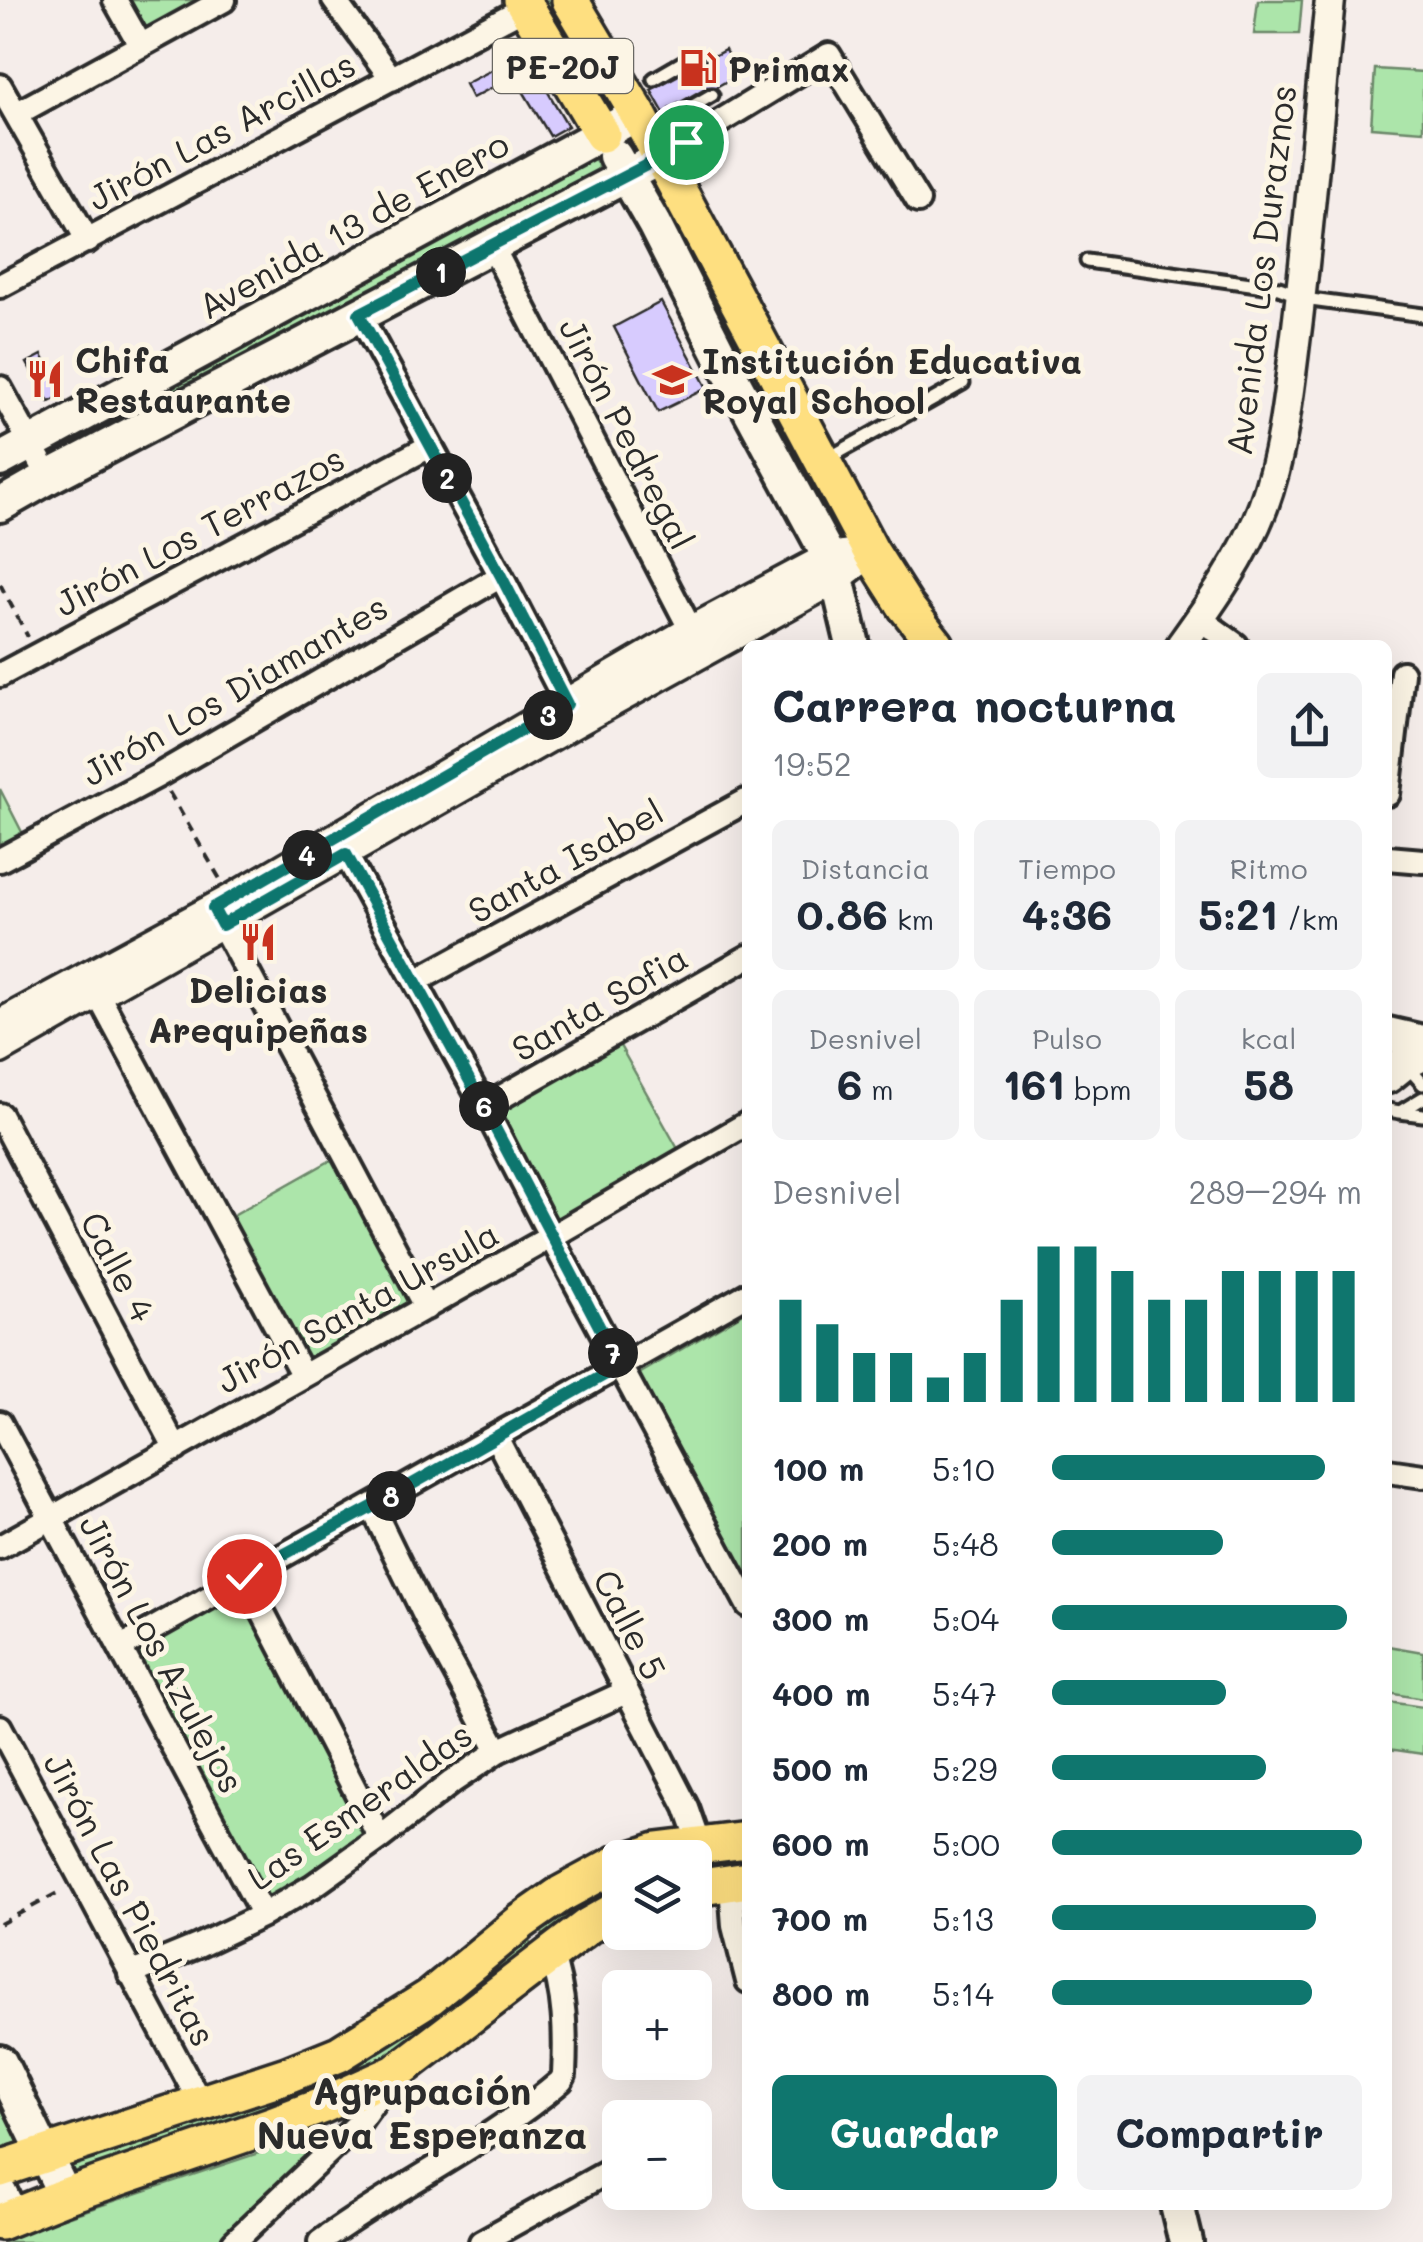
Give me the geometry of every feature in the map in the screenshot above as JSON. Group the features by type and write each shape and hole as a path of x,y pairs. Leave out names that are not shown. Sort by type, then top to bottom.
{"main road":[{"name":"PE-20J","path":"570,0 657,114 822,462 871,552 932,640"},
{"name":"PE-20J","path":"524,3 626,175 833,568"},
{"name":"Avenida 13 de Enero","path":"0,460 602,134 657,114"},
{"path":"0,505 626,175 657,114"},
{"path":"833,568 852,640"},
{"path":"1392,1039 1412,1064"},
{"path":"712,1844 742,1841"},
{"path":"0,2169 340,2054 430,1996 561,1894 602,1872"},
{"path":"4,2210 65,2196 271,2125 395,2072 602,1918"},
{"path":"521,1922 551,1954"},
{"path":"0,2062 65,2196"},
{"path":"1179,2210 1186,2242"}],"street":[{"path":"115,0 141,46"},
{"path":"16,114 224,0"},
{"path":"334,0 392,78"},
{"name":"Avenida Los Duraznos","path":"1185,640 1252,535 1279,448 1300,298 1330,0"},
{"name":"Jirón Las Arcillas","path":"0,286 392,78 524,3"},
{"path":"657,114 724,119 829,55 918,201"},
{"path":"0,86 88,241"},
{"name":"Jirón Pedregal","path":"492,246 696,642"},
{"path":"359,314 567,704"},
{"path":"0,388 49,477"},
{"name":"Jirón Los Terrazos","path":"0,676 430,446"},
{"path":"0,1050 98,994 222,910 567,704 871,552"},
{"name":"Jirón Los Diamantes","path":"0,860 160,774 501,576"},
{"path":"1200,619 1229,640"},
{"path":"0,1024 222,910 346,854 696,642"},
{"path":"1392,764 1404,673"},
{"name":"Santa Isabel","path":"416,981 742,803"},
{"path":"346,854 742,1594"},
{"path":"1392,858 1423,861"},
{"path":"222,910 426,1308"},
{"name":"Santa Sofia","path":"484,1107 742,961"},
{"path":"98,994 303,1376"},
{"name":"Calle 4","path":"0,1115 176,1450"},
{"name":"Jirón Santa Ursula","path":"0,1548 742,1127"},
{"path":"121,1648 742,1297"},
{"name":"Jirón Los Azulejos","path":"0,1423 263,1915"},
{"name":"Calle 5","path":"496,1437 687,1808 698,1840"},
{"path":"1392,1471 1423,1476"},
{"path":"372,1507 431,1628 498,1751"},
{"path":"244,1576 380,1838"},
{"name":"Las Esmeraldas","path":"130,1974 263,1915 313,1886 498,1751 626,1692"},
{"name":"Jirón Las Piedritas","path":"0,1728 200,2104"},
{"path":"724,1884 732,1899 742,1957"},
{"path":"320,2242 529,2108 562,2081 566,2035 561,1981 551,1954"},
{"path":"234,2242 358,2125 395,2072"},
{"path":"481,2242 602,2174"}],"lane":[{"path":"657,114 690,58 698,64"},
{"path":"657,114 711,93 724,119"},
{"path":"1087,262 1279,288 1300,298 1423,316"},
{"path":"822,462 963,382"},
{"path":"1394,1111 1423,1098"},
{"path":"1394,1111 1423,1115"}],"path":[{"path":"0,584 38,656"},
{"path":"160,774 222,910"},
{"path":"0,1924 81,1880"}],"green space":[{"path":"127,0 214,0 146,36"},
{"path":"533,0 561,0 614,103 600,107"},
{"path":"1258,0 1302,0 1299,34 1254,34"},
{"path":"1375,69 1423,72 1423,131 1371,127"},
{"path":"591,154 598,164 597,175 70,452 65,440"},
{"path":"660,183 849,538 836,543 649,190"},
{"path":"0,789 24,836 0,850"},
{"path":"619,1044 678,1149 557,1221 500,1111"},
{"path":"335,1158 413,1299 304,1361 228,1218"},
{"path":"742,1314 742,1573 639,1374"},
{"path":"241,1587 373,1839 270,1909 131,1649"},
{"path":"1392,1647 1423,1652 1423,1699 1392,1694"},
{"path":"1392,1703 1423,1707 1423,1754 1392,1750"},
{"path":"602,1883 602,1906 545,1937 537,1926"},
{"path":"523,1936 534,1952 362,2078 75,2176 70,2171 69,2164 242,2099"},
{"path":"0,2070 24,2141 0,2148"},
{"path":"349,2123 219,2242 0,2242 0,2239"}],"building":[{"path":"725,50 738,75 716,87 707,87 665,115 651,90 690,69 702,72 707,68 706,60"},
{"path":"525,53 568,126 550,136 514,76 472,98 465,84"},
{"path":"661,302 707,388 658,412 614,327"},
{"name":"Chifa Restaurante","path":"42,355 63,395 49,402 27,363"}],"place":[{"name":"Primax","path":"698,68"},
{"name":"Chifa Restaurante","path":"45,379"},
{"name":"Institución Educativa Royal School","path":"672,380"},
{"name":"Delicias Arequipeñas","path":"258,942"}],"district":[{"name":"Agrupación Nueva Esperanza","path":"422,2112"}],"route":[{"path":"244,1576 620,1366 346,854 222,925 213,908 567,704 359,314 686,142"}]}
